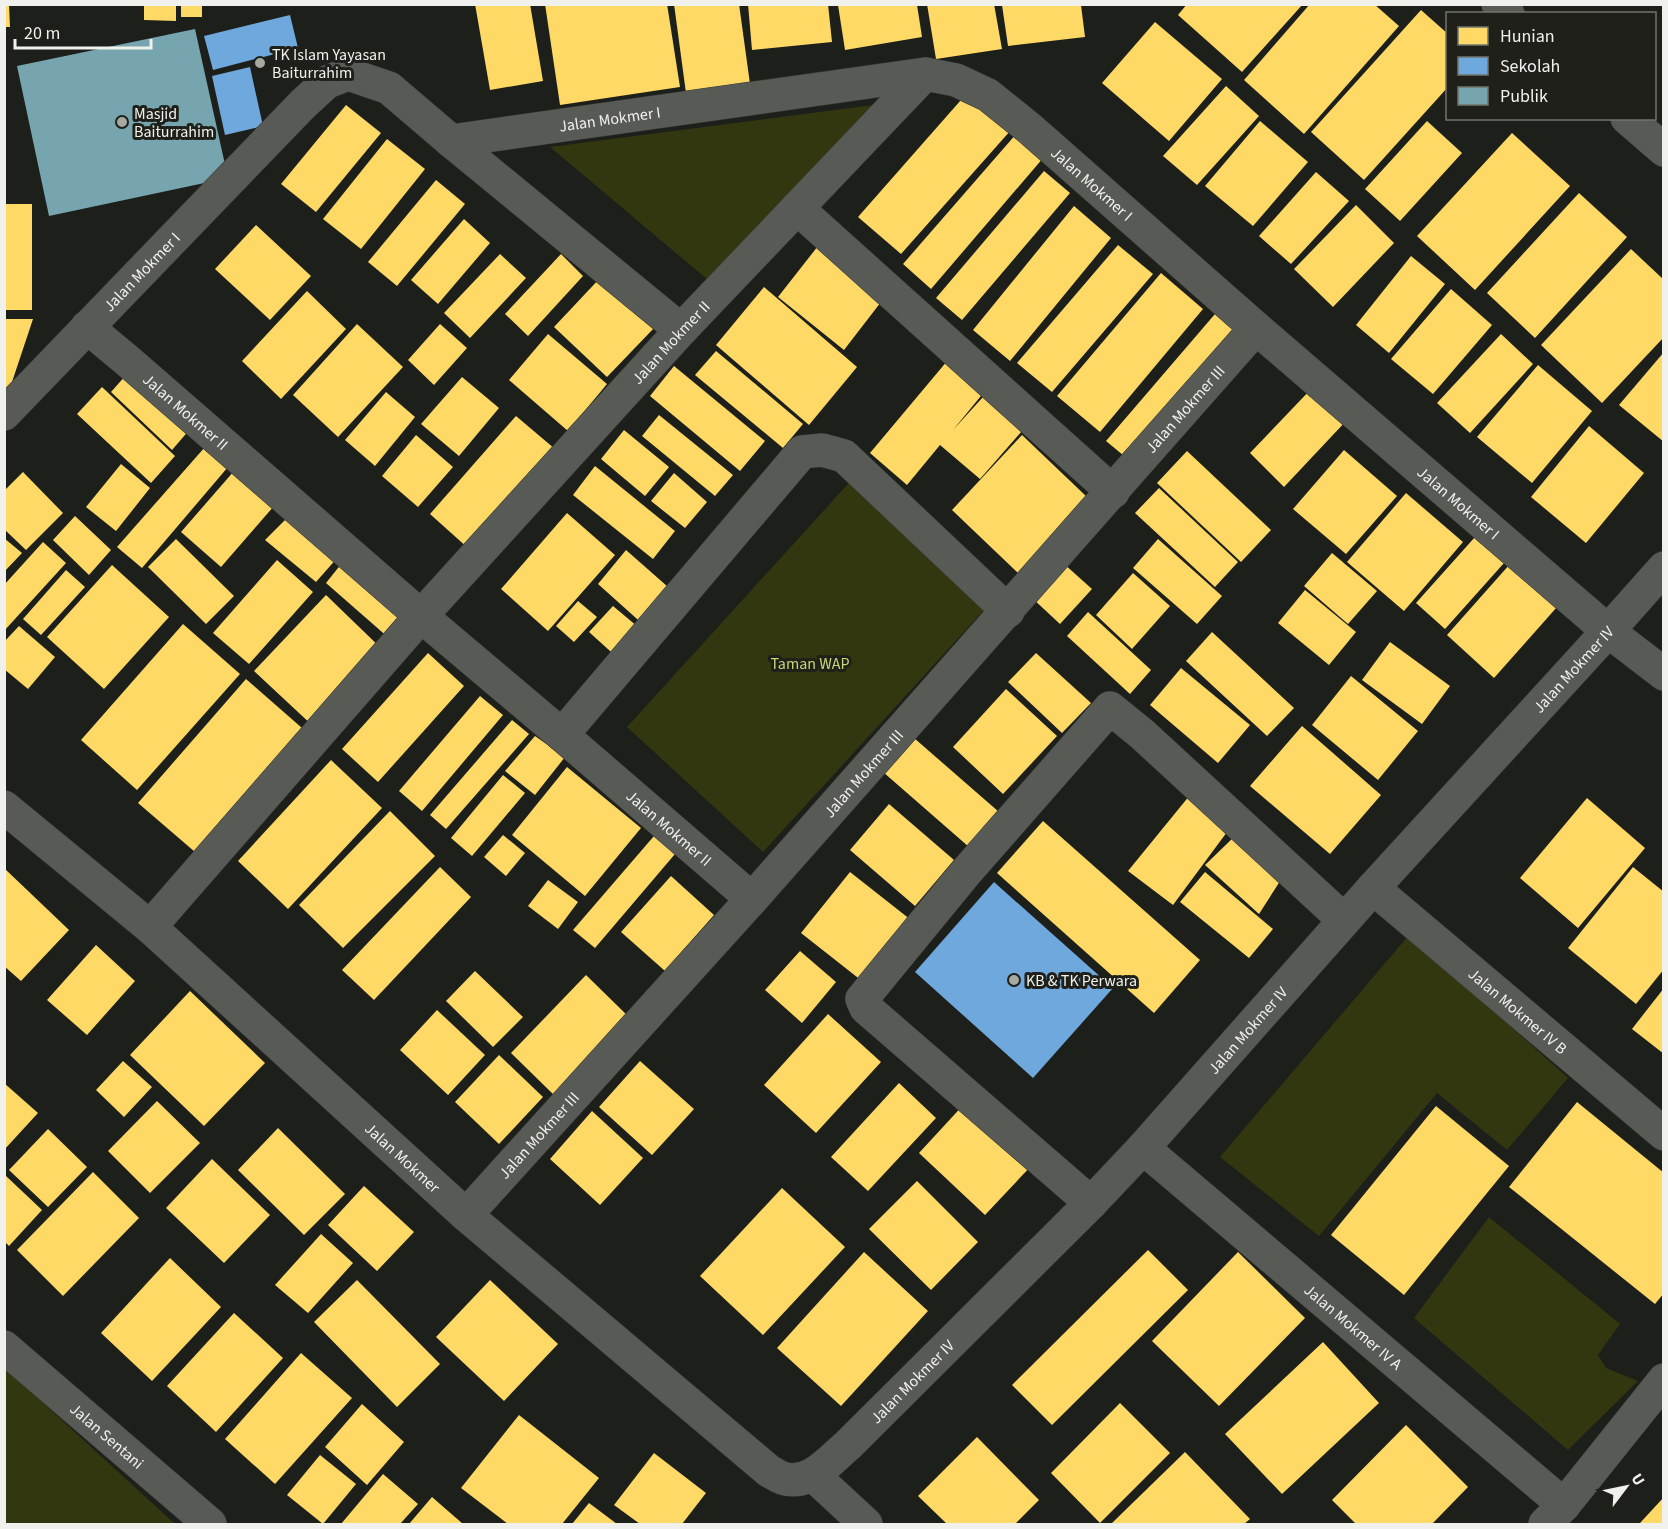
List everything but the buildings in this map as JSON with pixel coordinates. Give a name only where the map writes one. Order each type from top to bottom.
[{"type":"street","name":"Jalan Mokmer I","points":[[4,414],[303,104],[327,82],[348,74],[389,88],[681,330]]},
{"type":"street","name":"Jalan Mokmer I","points":[[451,141],[925,74],[956,80],[988,95],[1029,128],[1256,328],[1608,631],[1664,674]]},
{"type":"street","name":"Jalan Mokmer II","points":[[150,927],[421,616],[681,330],[925,74]]},
{"type":"street","points":[[1629,120],[1664,150]]},
{"type":"street","points":[[797,208],[1113,492]]},
{"type":"street","name":"Jalan Mokmer II","points":[[87,327],[752,899]]},
{"type":"street","name":"Jalan Mokmer III","points":[[466,1215],[752,899],[1256,328]]},
{"type":"street","points":[[562,735],[802,452],[822,450],[844,456],[1008,611]]},
{"type":"street","name":"Jalan Mokmer IV","points":[[813,1475],[848,1445],[1091,1203],[1143,1148],[1344,920],[1664,568]]},
{"type":"street","points":[[1091,1203],[866,1008],[862,999],[967,871],[1110,708],[1142,734],[1344,920]]},
{"type":"street","name":"Jalan Mokmer","points":[[4,807],[150,927],[466,1215],[769,1471],[782,1478],[799,1479],[813,1475]]},
{"type":"street","name":"Jalan Mokmer IV B","points":[[1373,888],[1664,1134]]},
{"type":"street","name":"Jalan Mokmer IV A","points":[[1143,1148],[1555,1515]]},
{"type":"street","name":"Jalan Sentani","points":[[4,1347],[210,1524]]},
{"type":"street","points":[[1555,1515],[1664,1380]]},
{"type":"street","points":[[813,1475],[866,1524]]},
{"type":"green space","points":[[881,104],[714,285],[550,147]]},
{"type":"green space","name":"Taman WAP","points":[[857,474],[994,599],[763,852],[627,727]]},
{"type":"green space","points":[[1409,935],[1568,1078],[1507,1150],[1437,1093],[1319,1236],[1220,1157]]},
{"type":"green space","points":[[1489,1217],[1620,1324],[1598,1355],[1606,1368],[1638,1381],[1568,1450],[1414,1318]]},
{"type":"green space","points":[[5,1368],[175,1524],[5,1524]]},
{"type":"place","name":"TK Islam Yayasan Baiturrahim","points":[[260,63]]},
{"type":"place","name":"Masjid Baiturrahim","points":[[122,122]]},
{"type":"place","name":"KB & TK Perwara","points":[[1014,980]]}]
